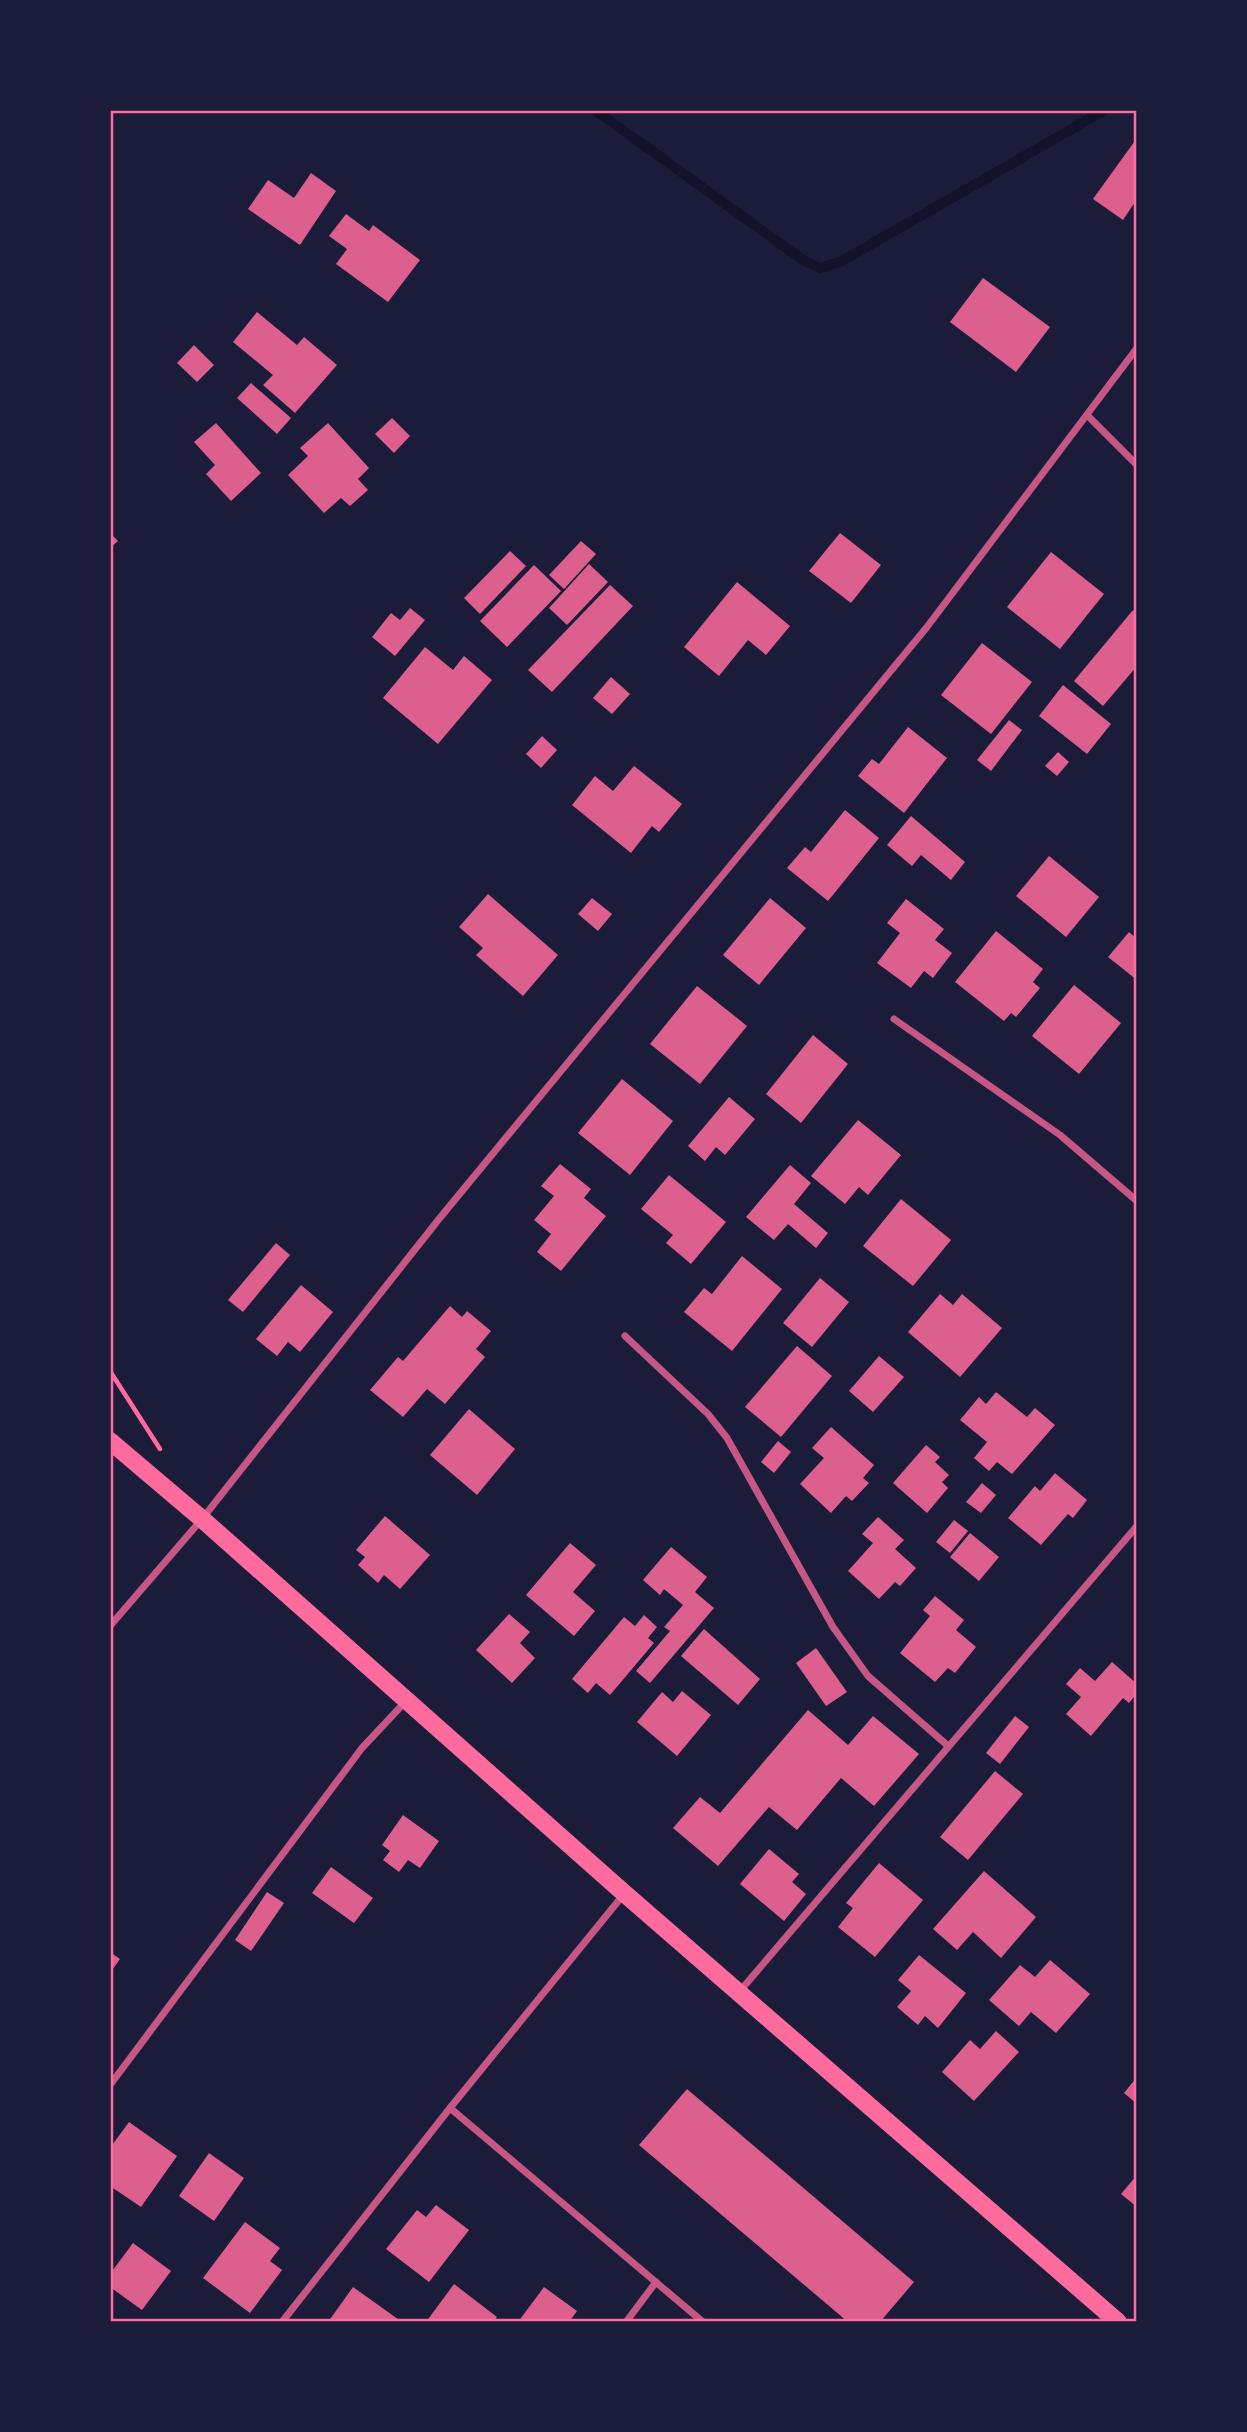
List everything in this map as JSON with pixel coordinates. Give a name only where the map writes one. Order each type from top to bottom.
[{"type":"main road","points":[[110,1441],[1118,2322]]},
{"type":"street","points":[[110,1626],[202,1519],[447,1210],[927,627],[1137,348]]},
{"type":"street","points":[[1088,416],[1137,466]]},
{"type":"street","points":[[894,1019],[1060,1135],[1137,1201]]},
{"type":"street","points":[[625,1336],[708,1414],[727,1438],[833,1626],[868,1676],[947,1745]]},
{"type":"street","points":[[739,1993],[947,1745],[1137,1526]]},
{"type":"street","points":[[110,2085],[362,1748],[407,1701]]},
{"type":"street","points":[[282,2322],[624,1893]]},
{"type":"street","points":[[450,2108],[703,2322]]},
{"type":"street","points":[[626,2322],[656,2283]]},
{"type":"path","points":[[110,1371],[160,1449]]},
{"type":"building","points":[[1137,138],[1137,199],[1123,220],[1093,199]]},
{"type":"building","points":[[311,173],[336,191],[300,245],[248,209],[268,180],[294,198]]},
{"type":"building","points":[[346,214],[369,231],[373,225],[420,260],[388,302],[336,264],[347,249],[329,236]]},
{"type":"building","points":[[983,278],[1050,327],[1016,372],[950,322]]},
{"type":"building","points":[[257,312],[297,345],[304,337],[337,365],[295,413],[263,385],[273,375],[233,342]]},
{"type":"building","points":[[194,345],[214,365],[197,382],[177,363]]},
{"type":"building","points":[[251,383],[291,418],[277,434],[237,398]]},
{"type":"building","points":[[392,418],[410,436],[394,453],[375,434]]},
{"type":"building","points":[[216,423],[261,473],[231,501],[206,474],[215,465],[194,442]]},
{"type":"building","points":[[328,423],[369,468],[358,479],[368,490],[350,506],[341,498],[324,513],[288,475],[308,456],[300,448]]},
{"type":"building","points":[[110,533],[118,541],[110,548]]},
{"type":"building","points":[[840,533],[881,565],[851,603],[809,571]]},
{"type":"building","points":[[581,541],[596,554],[564,589],[549,575]]},
{"type":"building","points":[[510,551],[526,566],[480,614],[464,598]]},
{"type":"building","points":[[1051,552],[1104,594],[1060,649],[1007,607]]},
{"type":"building","points":[[589,564],[608,582],[567,625],[549,608]]},
{"type":"building","points":[[534,565],[561,591],[507,647],[480,621]]},
{"type":"building","points":[[737,582],[790,626],[766,655],[748,640],[719,676],[684,647]]},
{"type":"building","points":[[610,585],[633,606],[552,692],[528,670]]},
{"type":"building","points":[[410,608],[425,620],[395,656],[372,637],[391,613],[400,620]]},
{"type":"building","points":[[1133,610],[1137,613],[1137,666],[1103,706],[1074,681]]},
{"type":"building","points":[[982,643],[1032,682],[991,734],[941,695]]},
{"type":"building","points":[[425,647],[453,670],[464,656],[492,680],[438,744],[383,698]]},
{"type":"building","points":[[611,677],[630,694],[612,714],[593,698]]},
{"type":"building","points":[[1063,685],[1111,724],[1087,754],[1039,716]]},
{"type":"building","points":[[1009,720],[1022,730],[991,771],[977,760]]},
{"type":"building","points":[[908,727],[947,758],[904,813],[858,776],[872,759],[879,764]]},
{"type":"building","points":[[542,736],[557,750],[541,768],[526,754]]},
{"type":"building","points":[[1058,752],[1069,762],[1057,776],[1045,766]]},
{"type":"building","points":[[634,766],[682,804],[659,832],[652,826],[631,853],[572,805],[595,776],[613,791]]},
{"type":"building","points":[[845,810],[879,838],[828,901],[787,868],[805,847],[811,852]]},
{"type":"building","points":[[911,816],[965,862],[951,880],[921,855],[912,866],[887,845]]},
{"type":"building","points":[[1049,856],[1099,897],[1066,937],[1016,896]]},
{"type":"building","points":[[488,894],[558,955],[523,996],[476,955],[483,948],[459,927]]},
{"type":"building","points":[[592,898],[612,914],[598,931],[578,914]]},
{"type":"building","points":[[770,898],[806,928],[759,985],[723,955]]},
{"type":"building","points":[[906,899],[944,929],[935,940],[952,953],[933,978],[924,971],[911,988],[877,963],[900,933],[887,923]]},
{"type":"building","points":[[996,931],[1043,969],[1033,982],[1040,988],[1016,1017],[1011,1013],[1004,1021],[955,982]]},
{"type":"building","points":[[1129,932],[1137,939],[1137,980],[1108,957]]},
{"type":"building","points":[[1074,985],[1121,1023],[1079,1074],[1032,1036]]},
{"type":"building","points":[[697,986],[747,1026],[700,1084],[650,1044]]},
{"type":"building","points":[[813,1035],[848,1064],[801,1123],[766,1094]]},
{"type":"building","points":[[622,1079],[673,1121],[630,1175],[578,1133]]},
{"type":"building","points":[[729,1097],[755,1119],[725,1155],[716,1147],[705,1161],[688,1146]]},
{"type":"building","points":[[858,1120],[901,1155],[868,1195],[859,1187],[845,1204],[811,1176]]},
{"type":"building","points":[[560,1164],[591,1189],[584,1198],[606,1216],[561,1271],[537,1252],[551,1234],[534,1220],[554,1196],[541,1186]]},
{"type":"building","points":[[790,1165],[811,1183],[794,1204],[828,1233],[816,1248],[788,1224],[774,1240],[746,1217]]},
{"type":"building","points":[[669,1175],[726,1222],[691,1264],[666,1243],[673,1235],[641,1209]]},
{"type":"building","points":[[901,1199],[951,1240],[913,1286],[863,1246]]},
{"type":"building","points":[[276,1243],[290,1255],[243,1312],[228,1300]]},
{"type":"building","points":[[742,1256],[782,1289],[732,1351],[684,1312],[704,1288],[712,1294]]},
{"type":"building","points":[[820,1278],[849,1302],[812,1347],[783,1323]]},
{"type":"building","points":[[301,1285],[333,1312],[300,1352],[288,1342],[277,1356],[256,1339]]},
{"type":"building","points":[[940,1294],[953,1305],[962,1294],[1002,1328],[960,1377],[908,1332]]},
{"type":"building","points":[[450,1306],[462,1317],[467,1311],[491,1331],[476,1349],[485,1357],[445,1404],[427,1389],[403,1417],[370,1390],[398,1357],[403,1361]]},
{"type":"building","points":[[797,1346],[832,1376],[781,1437],[745,1407]]},
{"type":"building","points":[[879,1356],[904,1377],[873,1412],[849,1391]]},
{"type":"building","points":[[996,1392],[1027,1417],[1035,1408],[1055,1425],[1012,1474],[997,1462],[989,1471],[974,1458],[987,1442],[960,1420],[979,1397],[986,1404]]},
{"type":"building","points":[[469,1409],[515,1449],[477,1495],[430,1455]]},
{"type":"building","points":[[831,1427],[874,1465],[863,1478],[869,1483],[852,1501],[846,1496],[831,1513],[800,1484],[824,1458],[812,1448]]},
{"type":"building","points":[[778,1441],[791,1452],[774,1473],[761,1462]]},
{"type":"building","points":[[926,1445],[940,1457],[935,1462],[949,1475],[942,1482],[948,1488],[927,1513],[893,1483]]},
{"type":"building","points":[[1055,1473],[1087,1500],[1073,1518],[1068,1514],[1041,1545],[1008,1518],[1035,1486],[1040,1491]]},
{"type":"building","points":[[982,1483],[996,1495],[981,1513],[966,1502]]},
{"type":"building","points":[[385,1516],[430,1555],[400,1589],[384,1575],[378,1583],[358,1565],[365,1557],[356,1550]]},
{"type":"building","points":[[878,1517],[904,1540],[895,1549],[916,1568],[900,1586],[895,1582],[879,1599],[848,1571],[873,1543],[862,1534]]},
{"type":"building","points":[[954,1520],[968,1531],[950,1553],[936,1542]]},
{"type":"building","points":[[970,1533],[999,1557],[979,1581],[950,1557]]},
{"type":"building","points":[[570,1543],[596,1565],[573,1592],[595,1611],[574,1636],[526,1595]]},
{"type":"building","points":[[671,1547],[707,1577],[695,1592],[714,1608],[650,1683],[636,1671],[670,1631],[664,1627],[683,1605],[664,1589],[660,1595],[643,1580]]},
{"type":"building","points":[[935,1596],[964,1620],[956,1630],[976,1647],[955,1673],[948,1668],[935,1682],[900,1653],[930,1616],[923,1610]]},
{"type":"building","points":[[509,1614],[530,1632],[520,1643],[535,1658],[512,1683],[476,1650]]},
{"type":"building","points":[[644,1615],[657,1627],[648,1638],[654,1643],[610,1695],[596,1683],[588,1693],[572,1679],[624,1617],[635,1626]]},
{"type":"building","points":[[704,1629],[760,1679],[738,1705],[681,1656]]},
{"type":"building","points":[[816,1648],[847,1692],[826,1706],[796,1663]]},
{"type":"building","points":[[1112,1662],[1137,1684],[1137,1693],[1129,1703],[1123,1698],[1091,1736],[1066,1714],[1081,1697],[1066,1684],[1080,1668],[1095,1681]]},
{"type":"building","points":[[682,1691],[711,1715],[677,1756],[637,1722],[662,1692],[673,1702]]},
{"type":"building","points":[[808,1710],[848,1745],[873,1716],[919,1754],[874,1806],[841,1778],[797,1830],[769,1807],[718,1866],[673,1828],[700,1797],[720,1813]]},
{"type":"building","points":[[1015,1716],[1029,1727],[1000,1764],[986,1753]]},
{"type":"building","points":[[995,1771],[1023,1794],[968,1860],[940,1837]]},
{"type":"building","points":[[403,1815],[439,1841],[420,1868],[408,1860],[399,1872],[383,1860],[390,1851],[382,1845]]},
{"type":"building","points":[[769,1849],[799,1874],[792,1882],[806,1894],[784,1921],[740,1884]]},
{"type":"building","points":[[879,1863],[923,1900],[875,1957],[838,1927],[853,1908],[846,1903]]},
{"type":"building","points":[[331,1867],[373,1898],[354,1923],[312,1893]]},
{"type":"building","points":[[984,1871],[1036,1917],[1001,1958],[973,1932],[957,1950],[933,1929]]},
{"type":"building","points":[[267,1892],[284,1903],[251,1951],[235,1940]]},
{"type":"building","points":[[110,1952],[120,1959],[110,1973]]},
{"type":"building","points":[[919,1955],[966,1993],[938,2028],[925,2016],[918,2025],[897,2007],[911,1991],[898,1980]]},
{"type":"building","points":[[1050,1960],[1090,1994],[1056,2033],[1031,2012],[1019,2026],[989,2000],[1020,1965],[1035,1977]]},
{"type":"building","points":[[996,2031],[1019,2052],[974,2101],[942,2072],[970,2040],[980,2049]]},
{"type":"building","points":[[1137,2077],[1137,2104],[1124,2093]]},
{"type":"building","points":[[687,2089],[914,2282],[880,2322],[848,2322],[639,2145]]},
{"type":"building","points":[[129,2122],[177,2156],[141,2207],[110,2186],[110,2148]]},
{"type":"building","points":[[209,2153],[244,2178],[214,2221],[179,2196]]},
{"type":"building","points":[[1137,2175],[1137,2207],[1121,2194]]},
{"type":"building","points":[[436,2205],[469,2230],[429,2282],[386,2249],[417,2210],[426,2217]]},
{"type":"building","points":[[245,2222],[280,2248],[270,2261],[282,2270],[250,2313],[203,2278]]},
{"type":"building","points":[[133,2243],[171,2271],[142,2310],[110,2287],[110,2274]]},
{"type":"building","points":[[454,2284],[497,2317],[493,2322],[426,2322]]},
{"type":"building","points":[[353,2287],[402,2322],[328,2322]]},
{"type":"building","points":[[544,2287],[577,2311],[569,2322],[518,2322]]},
{"type":"waterway","points":[[595,110],[803,260],[820,268],[840,262],[1105,110]]}]
